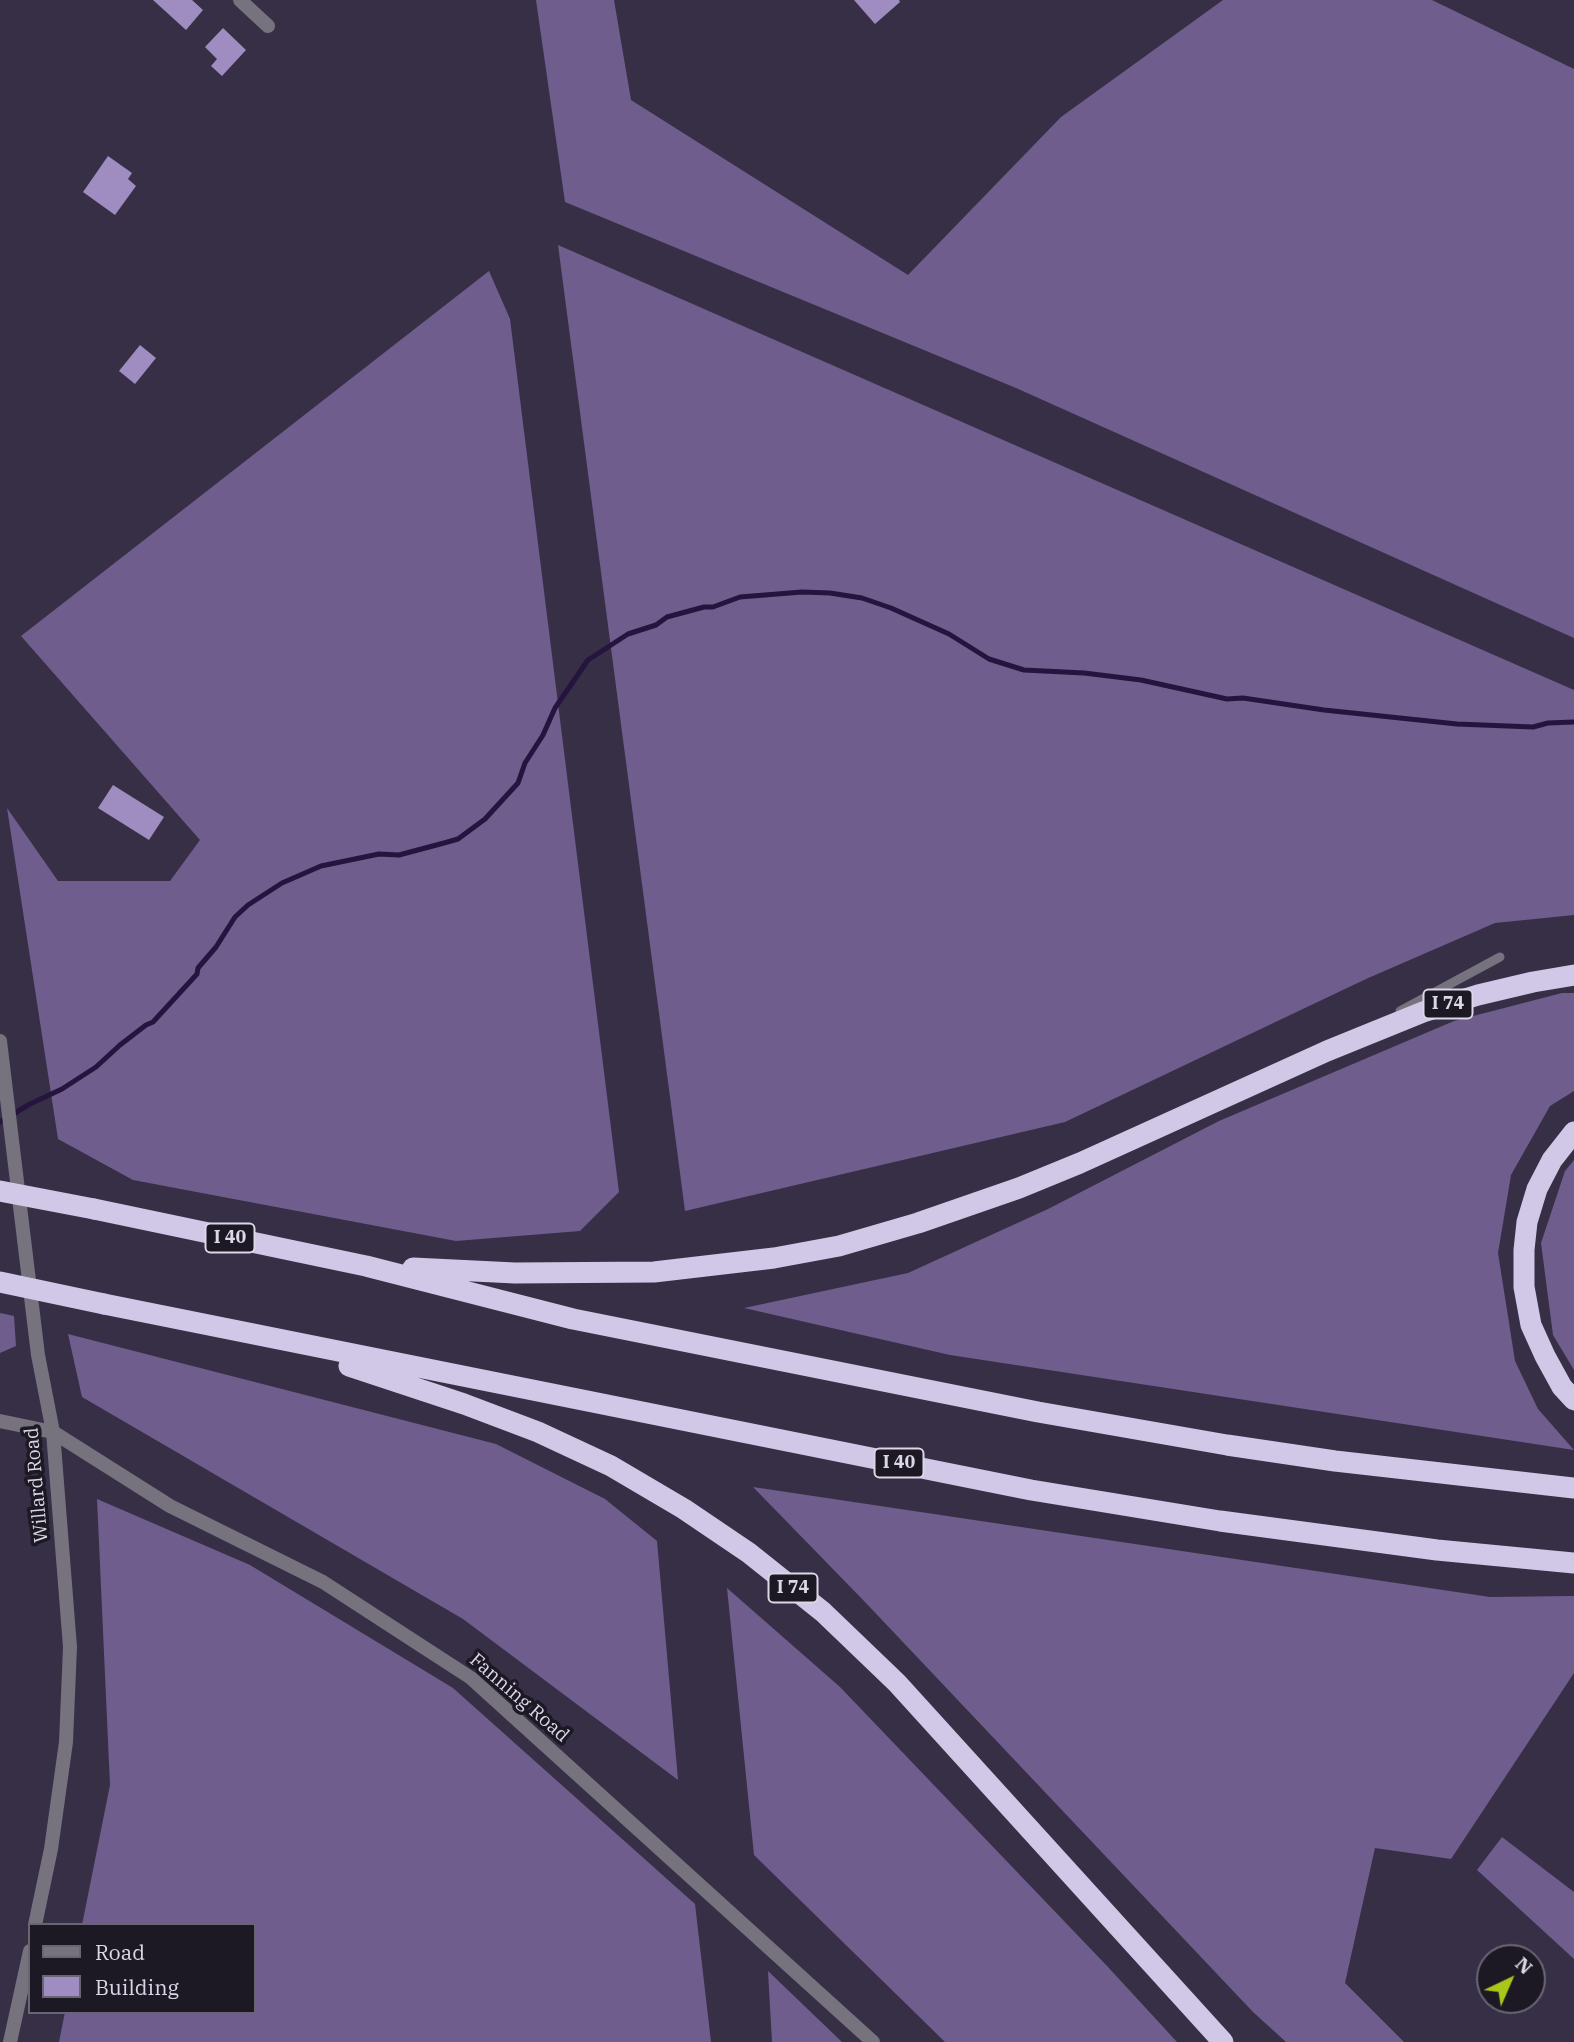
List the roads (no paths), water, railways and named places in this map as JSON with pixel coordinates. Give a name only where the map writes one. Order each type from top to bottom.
[{"type":"highway","name":"I 74","points":[[366,1266],[515,1273],[654,1272],[741,1262],[839,1245],[918,1223],[1019,1188],[1327,1051],[1423,1012],[1467,998],[1574,975]]},
{"type":"highway","points":[[1574,1132],[1552,1160],[1537,1189],[1527,1222],[1524,1287],[1531,1325],[1562,1387],[1574,1400]]},
{"type":"highway","name":"I 40","points":[[0,1191],[366,1266],[573,1319],[1065,1417],[1335,1461],[1574,1488]]},
{"type":"highway","name":"I 40","points":[[0,1282],[1031,1490],[1220,1521],[1437,1550],[1574,1563]]},
{"type":"highway","name":"I 74","points":[[229,1330],[385,1377],[538,1432],[611,1466],[684,1508],[749,1553],[823,1612],[897,1683],[1223,2042]]},
{"type":"street","points":[[240,0],[268,26]]},
{"type":"street","name":"Willard Road","points":[[0,1041],[38,1355],[53,1432],[62,1561],[68,1601],[69,1696],[66,1742],[55,1822],[35,1923]]},
{"type":"street","points":[[0,1421],[53,1432]]},
{"type":"street","name":"Fanning Road","points":[[53,1432],[170,1506],[323,1582],[471,1678],[873,2042]]},
{"type":"street","points":[[10,2042],[28,1960]]},
{"type":"lane","points":[[1327,1051],[1500,957]]},
{"type":"waterway","points":[[0,1122],[62,1089],[96,1067],[120,1045],[153,1022],[197,974],[198,968],[216,947],[235,917],[248,905],[282,883],[321,866],[379,854],[399,855],[458,839],[485,819],[518,783],[525,763],[543,735],[555,708],[588,660],[628,634],[656,625],[667,617],[713,607],[740,597],[802,592],[862,598],[949,634],[989,659],[1024,670],[1084,673],[1141,680],[1227,699],[1243,698],[1324,710],[1457,724],[1533,727],[1548,723],[1574,722]]}]
